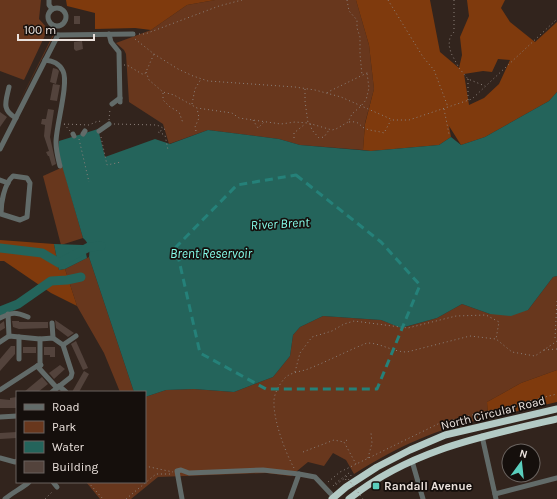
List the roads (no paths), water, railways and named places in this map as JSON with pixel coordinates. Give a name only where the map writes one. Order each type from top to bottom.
[{"type":"highway","name":"North Circular Road","points":[[331,496],[377,467],[410,450],[445,435],[557,409]]},
{"type":"highway","name":"North Circular Road","points":[[349,499],[381,477],[412,461],[454,444],[557,419]]},
{"type":"street","points":[[49,0],[48,5],[52,9]]},
{"type":"street","points":[[58,8],[61,9],[66,16],[63,24],[57,27],[50,24],[48,13],[52,9],[58,8]]},
{"type":"street","points":[[0,149],[58,35],[57,27]]},
{"type":"street","points":[[109,34],[111,42],[119,52],[120,100],[112,104]]},
{"type":"street","points":[[58,35],[133,35]]},
{"type":"street","points":[[45,60],[58,64],[64,72],[64,88],[56,141],[56,153],[60,166]]},
{"type":"street","points":[[9,87],[5,107],[6,111],[16,118]]},
{"type":"street","points":[[99,131],[109,124]]},
{"type":"street","points":[[14,176],[27,178],[30,183],[27,217],[20,220],[1,214],[1,206],[8,183],[14,176]]},
{"type":"street","points":[[0,180],[8,183]]},
{"type":"street","points":[[0,318],[12,312],[28,318]]},
{"type":"street","points":[[8,314],[9,336]]},
{"type":"street","points":[[52,323],[53,338]]},
{"type":"street","points":[[0,342],[9,336],[40,339],[53,338],[63,345],[72,373],[71,377],[56,389],[39,366],[40,339]]},
{"type":"street","points":[[63,345],[76,336]]},
{"type":"street","points":[[19,337],[19,359]]},
{"type":"street","points":[[1,388],[39,366]]},
{"type":"street","points":[[0,417],[16,416]]},
{"type":"street","points":[[482,436],[496,497],[557,478]]},
{"type":"street","points":[[0,458],[16,462]]},
{"type":"street","points":[[412,461],[423,499]]},
{"type":"street","points":[[182,499],[177,473],[177,471],[181,470],[189,473],[263,470],[299,474],[316,477],[331,496]]},
{"type":"street","points":[[290,499],[299,474]]},
{"type":"street","points":[[5,499],[28,483]]},
{"type":"street","points":[[54,483],[57,487]]},
{"type":"water","name":"Brent Reservoir","points":[[557,92],[557,276],[553,277],[528,310],[511,316],[490,314],[462,304],[437,318],[401,328],[381,320],[323,316],[300,327],[293,335],[290,356],[273,377],[234,392],[194,389],[166,390],[146,397],[146,391],[134,391],[89,257],[89,246],[83,238],[58,152],[59,141],[98,129],[105,157],[155,139],[170,144],[208,130],[279,139],[300,145],[371,151],[439,145],[451,137],[461,145],[485,137],[549,101]]},
{"type":"water","points":[[54,244],[83,245],[87,258],[65,269],[59,270]]},
{"type":"waterway","name":"River Brent","points":[[0,248],[42,253],[59,263],[89,247],[101,246]]},
{"type":"waterway","points":[[0,311],[18,304],[51,281],[81,277]]},
{"type":"place","name":"Randall Avenue","points":[[376,486]]}]
